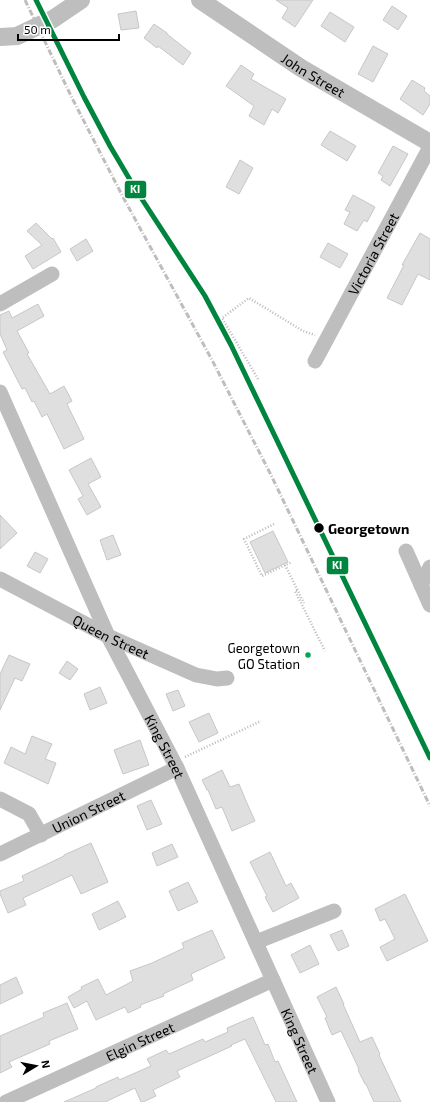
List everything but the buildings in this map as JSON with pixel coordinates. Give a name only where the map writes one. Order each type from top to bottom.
[{"type":"street","points":[[0,37],[16,36],[53,19],[81,0]]},
{"type":"street","name":"John Street","points":[[200,0],[301,68],[430,143]]},
{"type":"street","name":"Victoria Street","points":[[315,361],[430,147]]},
{"type":"street","points":[[0,304],[52,274]]},
{"type":"street","name":"King Street","points":[[0,392],[108,636],[177,768],[328,1102]]},
{"type":"street","points":[[406,551],[430,605]]},
{"type":"street","points":[[421,585],[430,567]]},
{"type":"street","name":"Queen Street","points":[[0,579],[108,636],[196,675],[217,680],[227,678]]},
{"type":"street","name":"Union Street","points":[[0,854],[177,768]]},
{"type":"street","points":[[0,799],[29,814],[41,834]]},
{"type":"street","points":[[256,942],[334,910]]},
{"type":"street","name":"Elgin Street","points":[[6,1102],[272,980]]},
{"type":"path","points":[[258,379],[222,318],[249,298],[303,331],[327,340]]},
{"type":"path","points":[[274,524],[244,539],[262,576],[292,562]]},
{"type":"path","points":[[285,565],[304,603]]},
{"type":"path","points":[[297,590],[295,591],[325,651]]},
{"type":"path","points":[[177,768],[184,757],[261,721]]},
{"type":"railway","points":[[25,0],[72,98],[123,197],[212,360],[271,475],[430,806]]},
{"type":"transit line","name":"KI","points":[[36,0],[110,146],[136,190],[205,296],[231,345],[430,758]]},
{"type":"place","name":"Georgetown","points":[[319,528]]},
{"type":"place","name":"Georgetown GO Station","points":[[308,655]]}]
